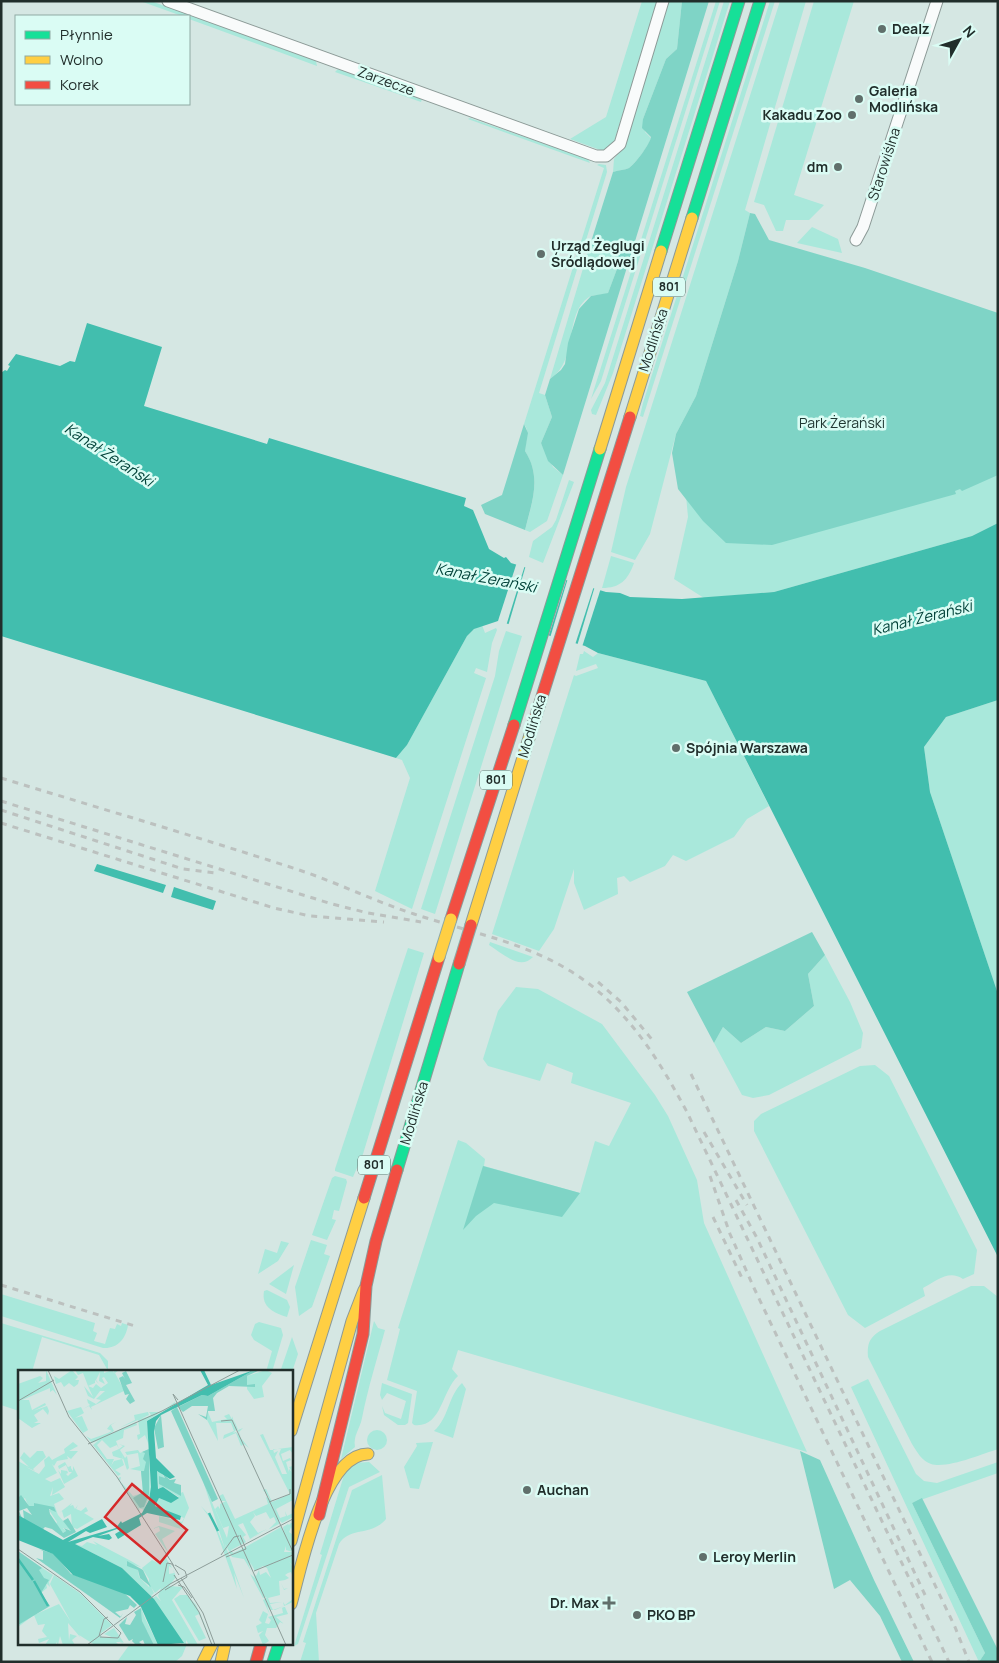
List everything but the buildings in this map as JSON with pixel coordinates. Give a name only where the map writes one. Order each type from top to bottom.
[{"type":"main road","name":"Modlińska","points":[[292,1428],[451,919],[487,812],[538,641],[739,1]]},
{"type":"main road","name":"Modlińska","points":[[292,1537],[352,1321],[366,1286],[390,1195],[459,964],[579,574],[760,1]]},
{"type":"main road","points":[[292,1601],[319,1515],[363,1334],[366,1286]]},
{"type":"main road","points":[[319,1515],[339,1470],[354,1457],[368,1454]]},
{"type":"main road","points":[[203,1662],[211,1646]]},
{"type":"main road","points":[[221,1662],[225,1646]]},
{"type":"main road","points":[[256,1662],[260,1646]]},
{"type":"main road","points":[[273,1662],[278,1646]]},
{"type":"street","name":"Zarzecze","points":[[168,1],[596,156],[606,156],[620,144],[663,1]]},
{"type":"street","name":"Starowiślna","points":[[856,240],[866,218],[937,1]]},
{"type":"green space","points":[[140,1],[151,1],[190,15],[179,15]]},
{"type":"green space","points":[[642,1],[657,1],[614,142],[603,151],[570,139],[606,117]]},
{"type":"green space","points":[[667,1],[682,1],[677,49],[666,59],[643,119],[645,132],[651,138],[632,166],[613,172],[614,159],[624,146]]},
{"type":"green space","points":[[682,1],[709,1],[563,475],[548,461],[541,443],[552,417],[545,395],[550,379],[565,364],[568,343],[579,309],[591,296],[608,293],[617,269],[615,254],[590,245],[613,172],[632,166],[650,140],[651,137],[642,128],[643,119],[666,59],[677,49]]},
{"type":"green space","points":[[716,1],[720,1],[601,381],[591,399]]},
{"type":"green space","points":[[724,1],[730,1],[613,373],[596,415],[592,414],[591,410],[605,383]]},
{"type":"green space","points":[[770,1],[775,1],[643,417],[640,416],[643,403]]},
{"type":"green space","points":[[780,1],[806,1],[745,210],[750,213],[738,261],[696,396],[676,434],[650,534],[635,560],[611,552],[626,487]]},
{"type":"green space","points":[[814,1],[854,1],[794,195],[824,205],[809,220],[786,220],[783,231],[776,231],[764,205],[754,202]]},
{"type":"green space","points":[[190,15],[316,61],[317,66],[190,19]]},
{"type":"green space","points":[[338,69],[422,99],[421,102],[335,72]]},
{"type":"green space","points":[[470,118],[588,159],[590,163],[468,119]]},
{"type":"green space","points":[[597,165],[606,165],[607,172],[539,393],[545,395],[552,417],[541,443],[553,467],[563,475],[547,521],[530,532],[525,530],[533,500],[534,480],[530,461],[525,451],[527,431],[524,424],[604,168]]},
{"type":"green space","name":"Park Żerański","points":[[750,213],[755,214],[769,240],[865,268],[998,313],[998,475],[962,491],[960,489],[955,491],[956,494],[772,545],[726,543],[703,521],[678,489],[672,453],[676,434],[696,396],[738,261]]},
{"type":"green space","points":[[812,227],[838,239],[842,253],[797,243]]},
{"type":"green space","points":[[590,245],[615,254],[617,269],[608,293],[589,297],[581,305],[576,314],[565,361],[559,371],[550,379]]},
{"type":"green space","name":"Park Żerański","points":[[998,321],[998,523],[972,536],[774,592],[704,598],[674,579],[688,517],[682,453]]},
{"type":"green space","points":[[524,424],[528,433],[525,451],[533,470],[534,480],[533,500],[525,530],[485,514],[481,505],[502,495]]},
{"type":"green space","points":[[569,480],[574,482],[543,563],[529,557],[533,541],[552,527]]},
{"type":"green space","points":[[611,556],[634,563],[629,574],[622,582],[608,588],[602,588]]},
{"type":"green space","points":[[482,625],[485,633],[496,628],[497,630],[492,643],[487,672],[476,668],[474,673],[486,678],[412,909],[375,891],[410,778],[402,760],[396,758],[407,745],[467,636],[474,629]]},
{"type":"green space","points":[[506,631],[522,636],[435,914],[421,909],[495,676],[499,651]]},
{"type":"green space","name":"Spójnia Warszawa","points":[[584,651],[593,657],[598,653],[706,681],[769,806],[747,819],[734,837],[686,861],[673,855],[665,866],[630,882],[624,876],[617,878],[618,894],[584,910],[574,883],[574,869],[554,929],[539,951],[492,934],[574,675],[576,676],[598,668],[596,664],[576,671],[580,654],[583,654]]},
{"type":"green space","points":[[998,700],[998,994],[930,792],[924,747],[946,717]]},
{"type":"green space","points":[[812,932],[825,955],[808,974],[814,1006],[785,1031],[766,1027],[741,1043],[723,1027],[714,1043],[687,992]]},
{"type":"green space","points":[[490,942],[533,957],[528,961],[522,962],[511,959],[489,945]]},
{"type":"green space","points":[[408,948],[424,953],[363,1154],[353,1177],[335,1171],[335,1169]]},
{"type":"green space","points":[[825,955],[850,1002],[863,1033],[861,1048],[769,1095],[753,1098],[742,1095],[714,1043],[723,1027],[741,1043],[766,1027],[785,1031],[814,1006],[808,974]]},
{"type":"green space","points":[[516,987],[538,989],[602,1024],[655,1095],[668,1116],[697,1180],[704,1223],[807,1452],[458,1350],[452,1369],[458,1376],[452,1383],[436,1415],[430,1421],[423,1424],[414,1425],[412,1423],[417,1391],[387,1380],[400,1329],[398,1328],[458,1140],[466,1143],[485,1159],[484,1166],[580,1193],[595,1141],[609,1146],[631,1103],[571,1083],[573,1073],[547,1063],[540,1081],[488,1066],[483,1059],[498,1011]]},
{"type":"green space","points":[[875,1065],[889,1076],[977,1250],[974,1274],[963,1279],[953,1275],[938,1279],[923,1288],[925,1296],[865,1328],[848,1315],[754,1131],[754,1121],[761,1114],[860,1066]]},
{"type":"green space","points":[[483,1166],[580,1193],[562,1217],[494,1203],[476,1216],[463,1230]]},
{"type":"green space","points":[[335,1176],[346,1179],[347,1182],[339,1211],[334,1210],[332,1219],[336,1220],[327,1240],[312,1235],[332,1178]]},
{"type":"green space","points":[[311,1240],[327,1245],[324,1254],[330,1256],[312,1307],[299,1316],[295,1287]]},
{"type":"green space","points":[[281,1241],[289,1243],[278,1261],[258,1274],[265,1249],[277,1253]]},
{"type":"green space","points":[[294,1265],[286,1294],[269,1284]]},
{"type":"green space","points":[[971,1286],[984,1286],[998,1297],[998,1449],[955,1463],[931,1464],[922,1458],[912,1444],[868,1357],[868,1345],[873,1336],[880,1331]]},
{"type":"green space","points":[[267,1290],[287,1300],[290,1307],[287,1317],[273,1311],[264,1301],[264,1291]]},
{"type":"green space","points":[[1,1294],[95,1323],[93,1331],[97,1333],[94,1341],[105,1344],[110,1328],[115,1329],[117,1324],[121,1326],[122,1323],[128,1325],[127,1330],[123,1339],[117,1345],[103,1348],[1,1316]]},
{"type":"green space","points":[[374,1321],[378,1328],[385,1330],[356,1435],[355,1447],[341,1459]]},
{"type":"green space","points":[[259,1322],[281,1328],[283,1335],[273,1370],[267,1370],[272,1351],[254,1340],[251,1335],[255,1324]]},
{"type":"green space","points":[[1,1323],[100,1353],[108,1361],[107,1370],[99,1355],[42,1337],[33,1370],[18,1370],[18,1411],[1,1405]]},
{"type":"green space","points":[[292,1337],[298,1354],[292,1372],[292,1370],[281,1370]]},
{"type":"green space","points":[[868,1379],[916,1474],[924,1481],[937,1483],[998,1462],[998,1473],[912,1503],[985,1653],[979,1662],[851,1387]]},
{"type":"green space","points":[[382,1383],[412,1394],[408,1423],[405,1425],[398,1425],[384,1415],[382,1406],[385,1413],[401,1419],[406,1401],[387,1393],[382,1400],[380,1395]]},
{"type":"green space","points":[[462,1383],[466,1389],[453,1438],[434,1431],[443,1420],[457,1388]]},
{"type":"green space","points":[[377,1430],[384,1433],[387,1440],[384,1447],[377,1450],[370,1447],[367,1440],[370,1433]]},
{"type":"green space","points":[[433,1442],[419,1489],[410,1488],[404,1467],[417,1446],[416,1443]]},
{"type":"green space","points":[[800,1451],[820,1460],[874,1580],[914,1662],[902,1662],[880,1616],[850,1580],[834,1589]]},
{"type":"green space","points":[[369,1462],[380,1472],[349,1487],[298,1644],[294,1646],[344,1475],[354,1463]]},
{"type":"green space","points":[[382,1475],[386,1519],[374,1528],[349,1535],[339,1544],[316,1613],[319,1662],[300,1662],[306,1643],[303,1642],[352,1490]]},
{"type":"green space","points":[[922,1498],[998,1650],[998,1662],[979,1662],[985,1653],[912,1503]]},
{"type":"green space","points":[[129,1646],[186,1646],[182,1656],[175,1662],[117,1662]]},
{"type":"water","name":"Kanał Żerański","points":[[87,323],[162,347],[144,406],[267,444],[269,438],[466,498],[464,506],[473,510],[489,549],[504,558],[506,557],[511,563],[606,592],[620,593],[630,597],[682,599],[774,592],[972,536],[998,523],[998,700],[946,717],[924,747],[930,792],[998,994],[998,1257],[706,681],[598,653],[585,646],[498,621],[474,629],[467,636],[407,745],[396,758],[1,636],[1,373],[5,370],[7,371],[10,366],[8,365],[16,354],[60,366],[70,361],[75,362]]},
{"type":"water","points":[[97,864],[166,885],[163,893],[94,871]]},
{"type":"water","points":[[174,887],[216,901],[213,910],[171,897]]},
{"type":"pier","points":[[517,562],[525,565],[506,626],[497,624]]},
{"type":"pier","points":[[526,565],[567,578],[548,638],[508,626]]},
{"type":"pier","points":[[568,578],[594,586],[575,645],[550,638]]},
{"type":"pier","points":[[595,586],[601,588],[582,647],[577,646]]},
{"type":"railway","points":[[1,778],[296,869],[399,909],[492,937],[549,959],[587,982],[605,997],[622,1014],[651,1051],[687,1112],[949,1662]]},
{"type":"railway","points":[[1,801],[332,904],[368,913],[421,922]]},
{"type":"railway","points":[[1,810],[183,869],[216,873]]},
{"type":"railway","points":[[1,823],[274,908],[310,916],[384,922]]},
{"type":"railway","points":[[598,982],[621,1002],[654,1042]]},
{"type":"railway","points":[[691,1074],[955,1627],[969,1662]]},
{"type":"railway","points":[[704,1132],[747,1205]]},
{"type":"railway","points":[[710,1176],[730,1234],[754,1288],[932,1662]]},
{"type":"railway","points":[[736,1200],[757,1238],[926,1597]]},
{"type":"railway","points":[[713,1217],[742,1278]]},
{"type":"railway","points":[[1,1285],[135,1326]]},
{"type":"traffic: fast","points":[[661,251],[739,1]]},
{"type":"traffic: fast","points":[[692,218],[760,1]]},
{"type":"traffic: fast","points":[[514,725],[600,449]]},
{"type":"traffic: fast","points":[[397,1170],[459,964]]},
{"type":"traffic: fast","points":[[273,1662],[278,1646]]},
{"type":"traffic: slow","points":[[630,417],[692,218]]},
{"type":"traffic: slow","points":[[600,449],[661,251]]},
{"type":"traffic: slow","points":[[471,925],[534,722]]},
{"type":"traffic: slow","points":[[439,957],[451,919]]},
{"type":"traffic: slow","points":[[292,1428],[364,1198]]},
{"type":"traffic: slow","points":[[292,1537],[352,1321],[364,1290]]},
{"type":"traffic: slow","points":[[292,1600],[308,1541],[326,1492],[338,1473],[352,1459],[368,1454]]},
{"type":"traffic: slow","points":[[203,1662],[211,1646]]},
{"type":"traffic: slow","points":[[221,1662],[225,1646]]},
{"type":"traffic: jam","points":[[534,722],[630,417]]},
{"type":"traffic: jam","points":[[451,919],[514,725]]},
{"type":"traffic: jam","points":[[459,964],[471,925]]},
{"type":"traffic: jam","points":[[364,1198],[439,957]]},
{"type":"traffic: jam","points":[[319,1515],[363,1334],[366,1286],[376,1241],[397,1170]]},
{"type":"traffic: jam","points":[[256,1662],[260,1646]]},
{"type":"place","name":"Dealz","points":[[882,29]]},
{"type":"place","name":"Galeria Modlińska","points":[[859,99]]},
{"type":"place","name":"Kakadu Zoo","points":[[852,115]]},
{"type":"place","name":"dm","points":[[838,167]]},
{"type":"place","name":"Urząd Żeglugi Śródlądowej","points":[[541,254]]},
{"type":"place","name":"Spójnia Warszawa","points":[[676,748]]},
{"type":"place","name":"Auchan","points":[[527,1490]]},
{"type":"place","name":"Leroy Merlin","points":[[703,1557]]},
{"type":"place","name":"Dr. Max","points":[[609,1603]]},
{"type":"place","name":"PKO BP","points":[[637,1615]]}]
